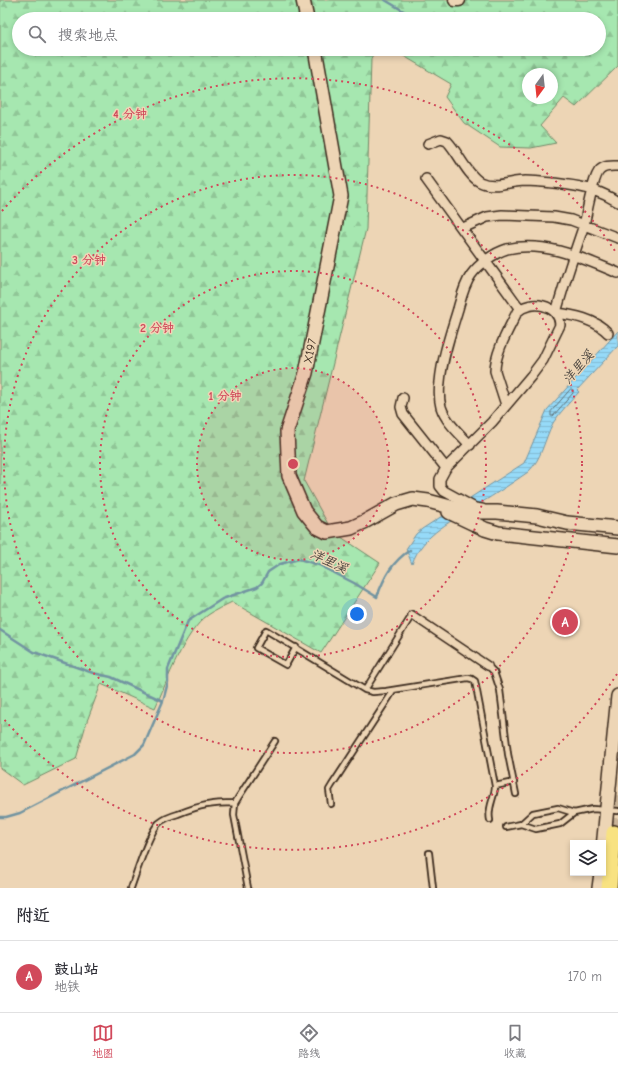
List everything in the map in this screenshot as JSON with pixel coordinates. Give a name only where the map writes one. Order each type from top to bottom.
[{"type":"main road","points":[[303,0],[306,12]]},
{"type":"main road","name":"X197","points":[[316,56],[341,196],[306,373],[288,431],[289,476],[301,506],[307,515],[317,527],[327,532],[351,528],[402,502],[413,499],[428,501],[444,508],[468,512]]},
{"type":"main road","points":[[468,512],[497,512],[538,516],[568,523],[618,528]]},
{"type":"main road","points":[[468,512],[491,532],[618,546]]},
{"type":"main road","points":[[605,840],[612,811],[618,696]]},
{"type":"main road","points":[[609,888],[614,832]]},
{"type":"main road","points":[[599,888],[601,876]]},
{"type":"street","points":[[428,144],[441,140],[447,141],[471,174],[483,183],[498,185],[526,181],[574,186],[593,190],[618,202]]},
{"type":"street","points":[[468,512],[458,499],[444,491],[440,486],[440,479],[446,468],[470,445],[506,405],[543,360],[559,330],[560,321],[556,312],[600,170],[606,166],[618,166]]},
{"type":"street","points":[[426,179],[463,228],[520,309]]},
{"type":"street","points":[[463,228],[484,218],[502,215],[560,217],[584,224],[618,238]]},
{"type":"street","points":[[470,445],[446,418],[441,406],[440,384],[444,361],[464,290],[471,275],[486,261],[499,252],[516,248],[544,248],[573,254],[618,273]]},
{"type":"street","points":[[506,405],[495,365],[500,350],[517,312],[520,309],[529,306],[543,306],[556,312],[578,316],[600,326],[608,333]]},
{"type":"street","points":[[403,398],[403,414],[446,468]]},
{"type":"street","points":[[412,615],[488,666]]},
{"type":"lane","points":[[365,690],[412,615]]},
{"type":"lane","points":[[296,647],[286,665],[256,648],[266,630],[296,647],[365,690],[373,692],[468,678],[475,681],[496,786],[489,807],[488,813],[490,820]]},
{"type":"lane","points":[[488,666],[494,672],[500,690],[508,754],[516,794]]},
{"type":"lane","points":[[331,804],[329,790],[394,690]]},
{"type":"lane","points":[[248,888],[234,815],[235,804],[275,741]]},
{"type":"lane","points":[[496,786],[514,782]]},
{"type":"lane","points":[[131,888],[158,824],[167,818],[202,805],[215,803],[235,804]]},
{"type":"lane","points":[[521,824],[533,813],[558,808],[574,813]]},
{"type":"lane","points":[[506,827],[521,824],[536,829],[560,824],[574,813],[593,809],[612,811]]},
{"type":"lane","points":[[429,853],[433,888]]},
{"type":"green space","points":[[0,0],[618,0],[618,66],[576,107],[564,98],[540,126],[556,143],[531,148],[500,147],[464,123],[445,97],[451,84],[404,56],[606,56],[606,12],[12,12],[12,56],[372,56],[366,229],[304,481],[332,531],[380,563],[321,653],[232,602],[208,615],[191,633],[184,645],[155,708],[101,684],[87,721],[76,759],[23,785],[0,768]]},
{"type":"water","points":[[618,331],[618,346],[577,390],[579,392],[553,423],[540,455],[533,467],[504,488],[449,522],[431,536],[423,544],[412,564],[406,549],[416,534],[524,463],[547,410]]},
{"type":"waterway","points":[[385,0],[405,12]]},
{"type":"waterway","name":"洋里溪","points":[[0,630],[34,652],[93,673],[111,677],[163,701],[168,682],[168,669],[188,621],[222,599],[257,587],[262,583],[268,572],[280,564],[299,559],[319,565],[377,597],[389,570],[410,550]]},
{"type":"waterway","points":[[0,817],[20,813],[135,754],[144,745],[163,701]]},
{"type":"tunnel","points":[[614,833],[618,793]]},
{"type":"place","name":"鼓山站","points":[[565,622]]}]
